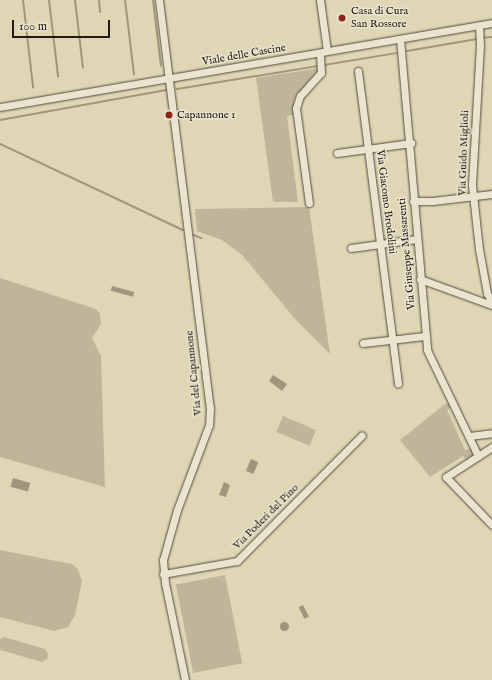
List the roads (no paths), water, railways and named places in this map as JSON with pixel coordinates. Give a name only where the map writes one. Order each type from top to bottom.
[{"type":"street","name":"Via del Capannone","points":[[159,0],[170,79],[210,418],[173,522],[164,555],[163,574],[185,680]]},
{"type":"street","points":[[309,202],[296,106],[300,96],[320,75],[324,52],[320,0]]},
{"type":"street","name":"Viale delle Cascine","points":[[0,107],[492,23]]},
{"type":"street","name":"Via Guido Miglioli","points":[[479,26],[480,43],[472,163],[473,197],[486,293],[492,304]]},
{"type":"street","name":"Via Giuseppe Massarenti","points":[[400,39],[411,143],[413,201],[427,350],[478,456]]},
{"type":"street","name":"Via Giacomo Brodolini","points":[[358,71],[398,383]]},
{"type":"street","points":[[337,153],[411,143]]},
{"type":"street","points":[[413,201],[473,197],[492,194]]},
{"type":"street","points":[[352,248],[416,239]]},
{"type":"street","points":[[420,279],[492,304]]},
{"type":"street","points":[[363,343],[426,336]]},
{"type":"street","points":[[469,436],[492,433]]},
{"type":"street","name":"Via Poderi del Pino","points":[[163,574],[237,561],[362,435]]},
{"type":"street","points":[[492,447],[446,477],[492,525]]},
{"type":"waterway","points":[[23,0],[33,87]]},
{"type":"waterway","points":[[49,0],[58,76]]},
{"type":"waterway","points":[[75,0],[83,68]]},
{"type":"waterway","points":[[99,0],[100,12]]},
{"type":"waterway","points":[[125,0],[134,74]]},
{"type":"waterway","points":[[153,0],[161,66]]},
{"type":"waterway","points":[[481,38],[492,37]]},
{"type":"waterway","points":[[407,51],[477,39]]},
{"type":"waterway","points":[[177,89],[396,53]]},
{"type":"waterway","points":[[0,120],[166,90]]},
{"type":"waterway","points":[[0,144],[183,230]]},
{"type":"waterway","points":[[194,235],[201,238]]},
{"type":"place","name":"Casa di Cura San Rossore","points":[[342,18]]},
{"type":"place","name":"Capannone 1","points":[[169,115]]}]
